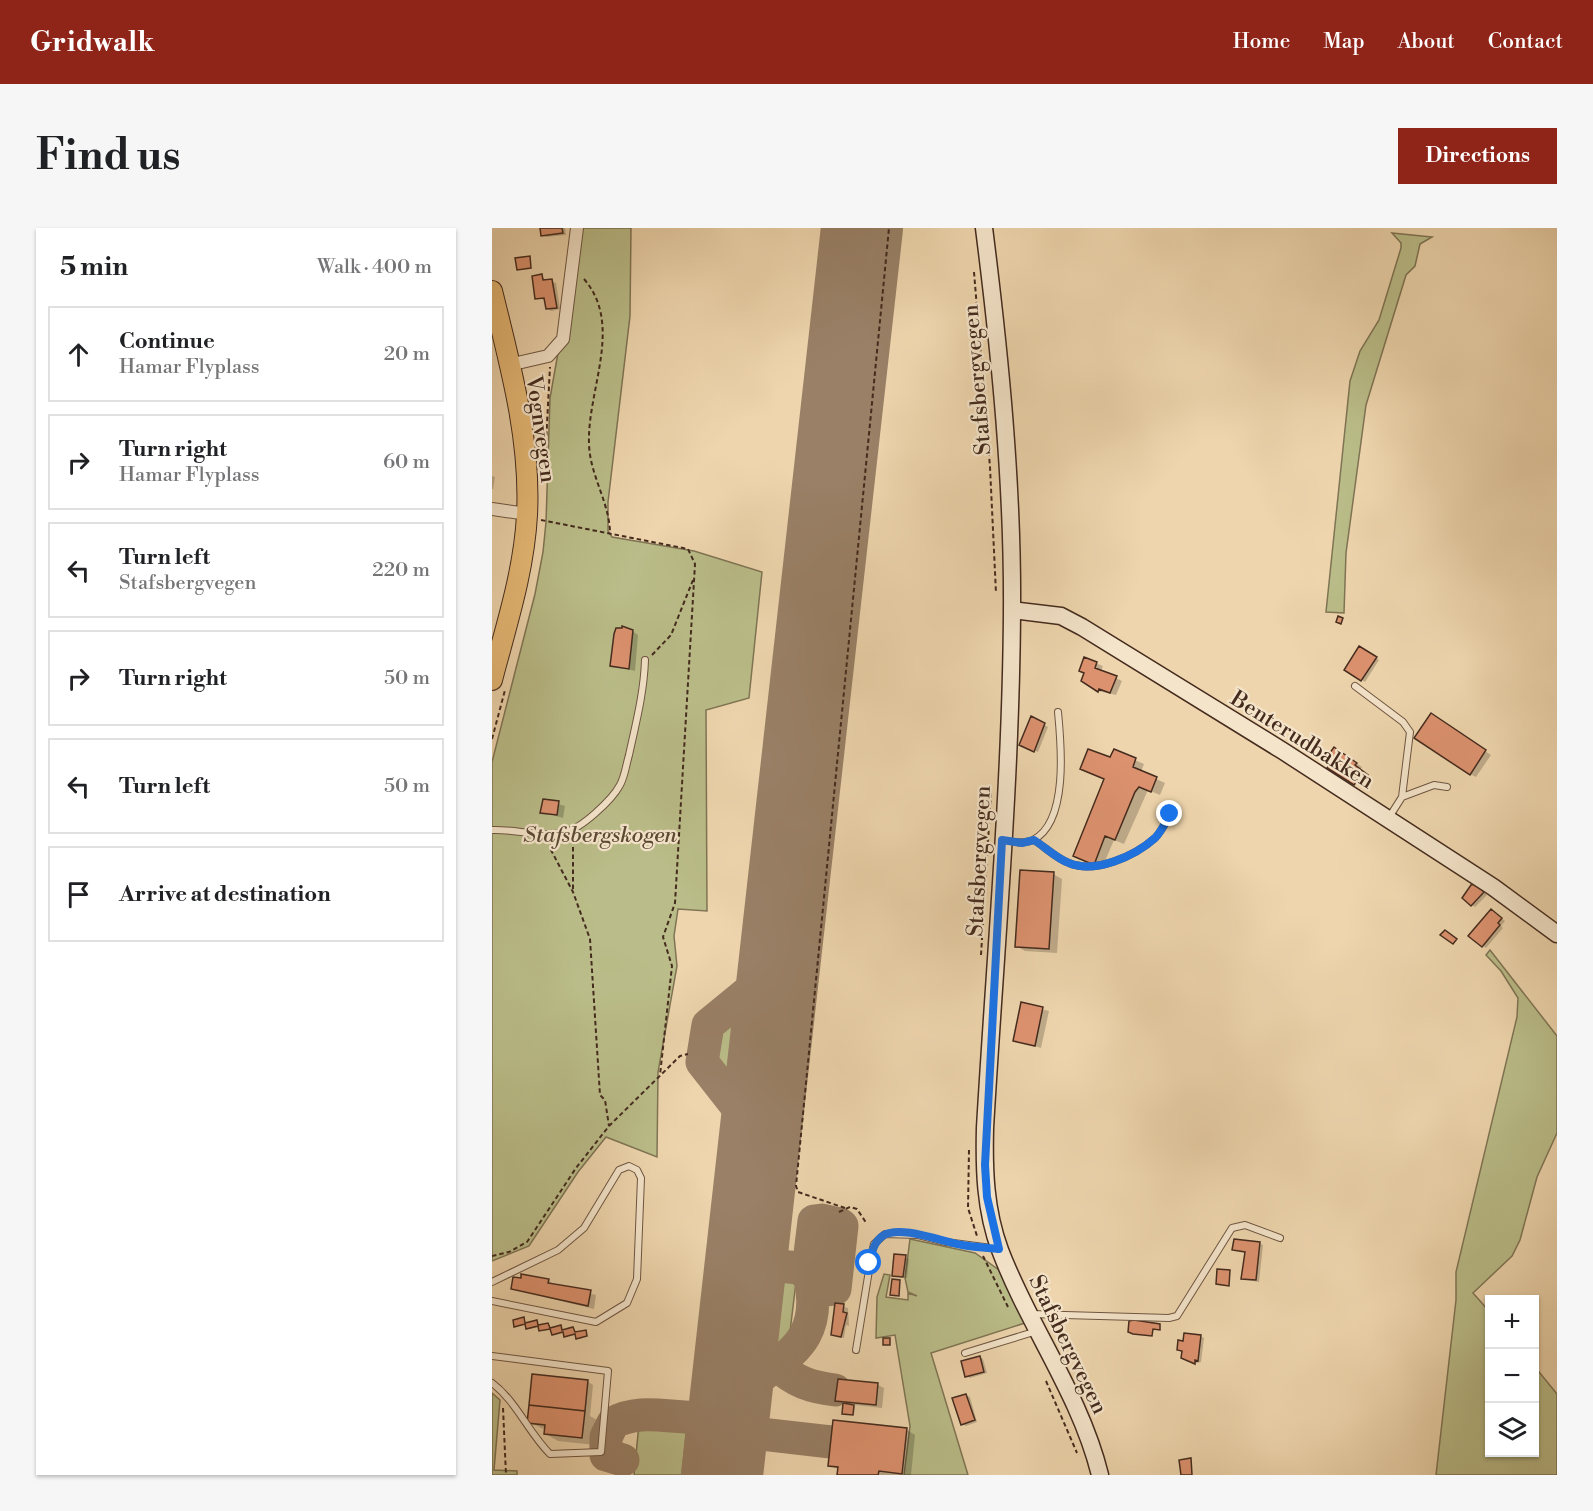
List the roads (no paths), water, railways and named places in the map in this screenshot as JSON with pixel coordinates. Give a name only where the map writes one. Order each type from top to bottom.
[{"type":"main road","name":"Stafsbergvegen","points":[[984,228],[1007,475],[1012,610],[1010,713],[985,1165],[987,1197],[999,1249],[1076,1406],[1100,1475]]},
{"type":"main road","name":"Vognvegen","points":[[492,291],[509,365],[534,517],[492,680]]},
{"type":"main road","name":"Benterudbakken","points":[[1012,610],[1060,616],[1082,627],[1493,887],[1557,934]]},
{"type":"street","points":[[509,365],[542,359],[559,346],[565,332],[577,228]]},
{"type":"street","points":[[492,509],[534,517]]},
{"type":"lane","points":[[492,830],[517,830],[552,835],[576,828],[620,786],[638,717],[645,660]]},
{"type":"lane","points":[[1355,686],[1403,722],[1410,732],[1401,796],[1387,819]]},
{"type":"lane","points":[[1002,840],[1022,843],[1034,840],[1047,828],[1061,786],[1062,750],[1058,712]]},
{"type":"lane","points":[[1401,796],[1434,785],[1447,787]]},
{"type":"lane","points":[[1034,840],[1068,863],[1089,867],[1109,863],[1141,847],[1156,837],[1170,814]]},
{"type":"lane","points":[[492,1282],[558,1250],[584,1228],[619,1170],[629,1166],[637,1170],[641,1178],[637,1279],[627,1303],[596,1322],[492,1300]]},
{"type":"lane","points":[[1029,1314],[1168,1318],[1177,1316],[1185,1306],[1198,1279],[1232,1228],[1245,1225],[1280,1238]]},
{"type":"lane","points":[[856,1350],[874,1244],[885,1234],[918,1234],[954,1244],[999,1249]]},
{"type":"lane","points":[[965,1353],[1038,1331]]},
{"type":"lane","points":[[492,1356],[608,1371],[602,1452],[550,1454],[536,1440],[507,1394],[492,1383]]},
{"type":"park label","name":"Stafsbergskogen","points":[[600,834]]}]
